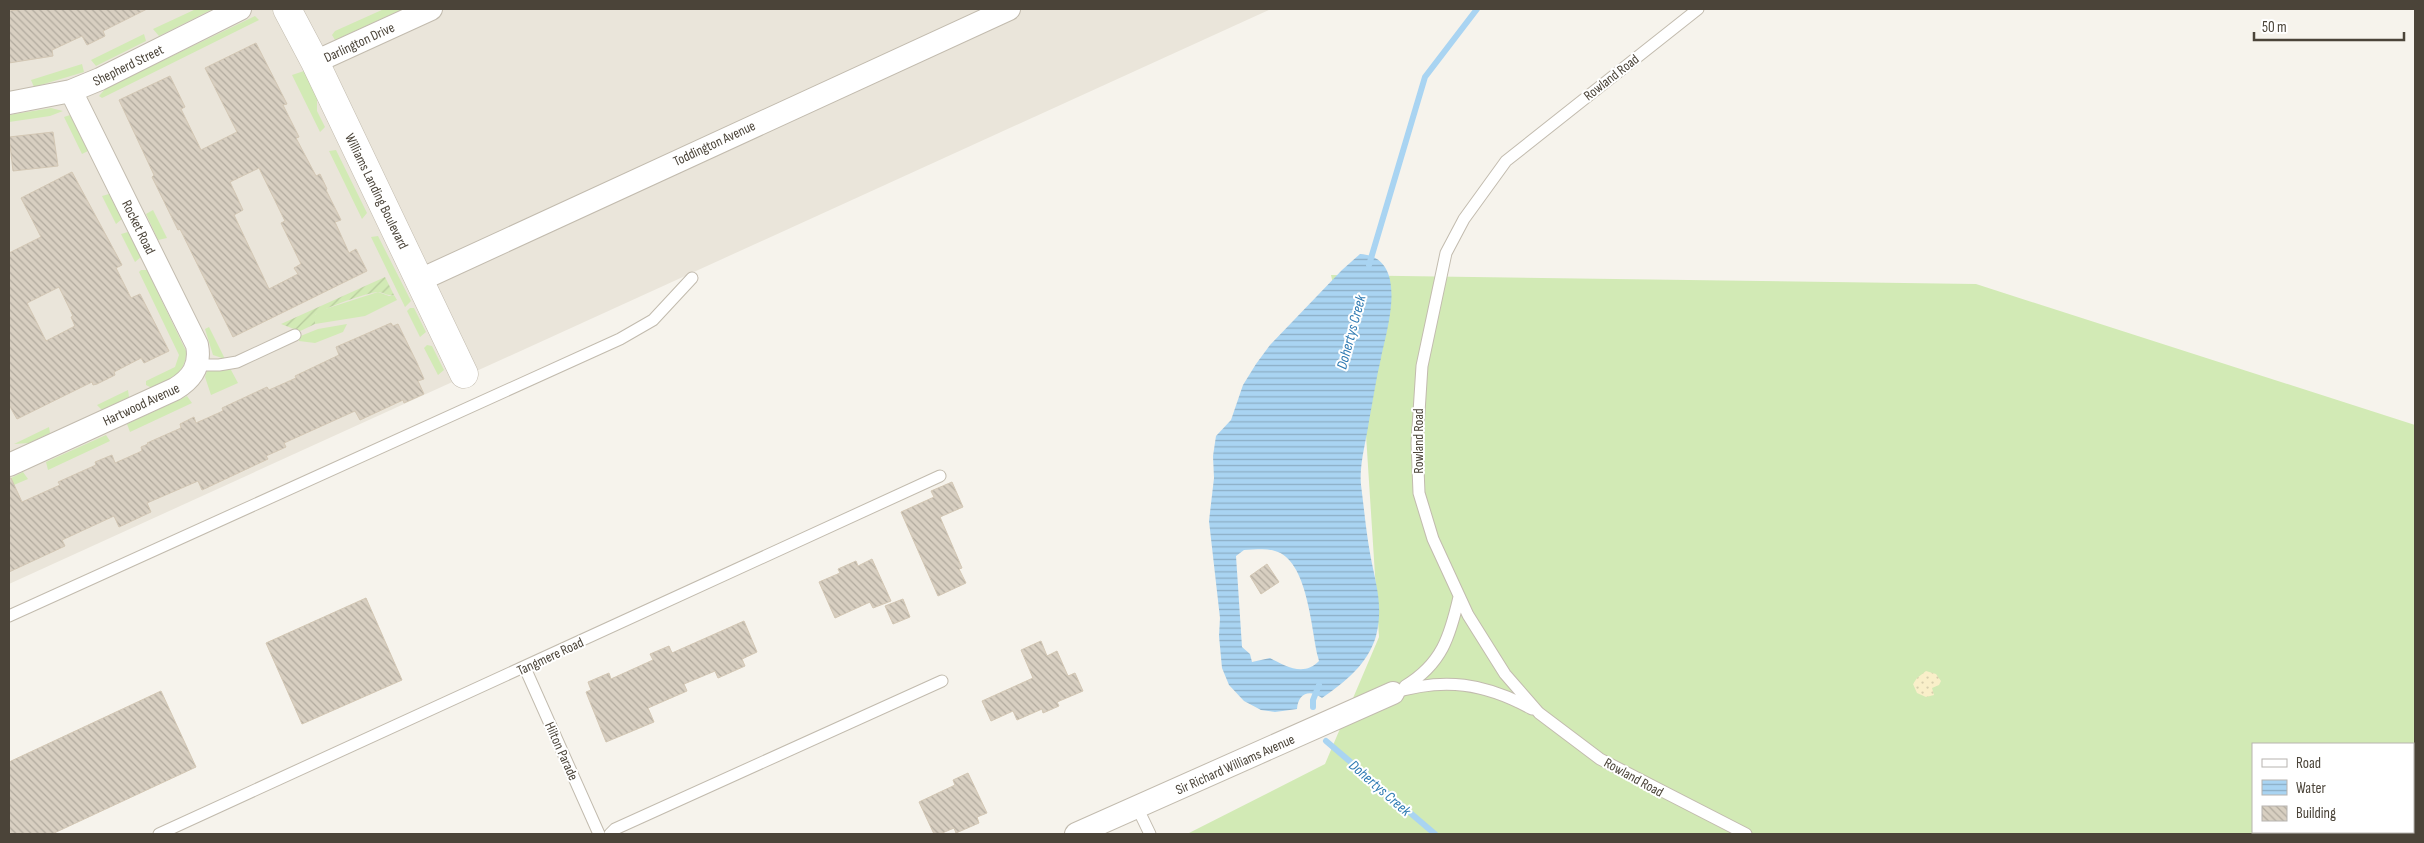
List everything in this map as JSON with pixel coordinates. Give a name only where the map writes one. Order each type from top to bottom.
[{"type":"street","name":"Shepherd Street","points":[[9,103],[71,91],[100,79],[240,9]]},
{"type":"street","name":"Williams Landing Boulevard","points":[[287,9],[315,62],[464,374]]},
{"type":"street","name":"Darlington Drive","points":[[315,62],[431,9]]},
{"type":"street","name":"Toddington Avenue","points":[[420,280],[1009,9]]},
{"type":"street","name":"Rocket Road","points":[[71,91],[197,345],[197,365]]},
{"type":"street","name":"Hartwood Avenue","points":[[9,465],[175,389],[190,378],[197,365]]},
{"type":"street","name":"Sir Richard Williams Avenue","points":[[1076,834],[1393,693]]},
{"type":"lane","name":"Rowland Road","points":[[1698,9],[1506,161],[1464,219],[1446,253],[1422,366],[1417,443],[1419,493],[1433,538],[1458,597],[1505,674],[1540,713],[1600,759],[1746,834]]},
{"type":"lane","points":[[9,616],[620,339],[653,320],[692,278]]},
{"type":"lane","points":[[197,365],[219,365],[237,362],[295,336]]},
{"type":"lane","name":"Tangmere Road","points":[[159,834],[940,476]]},
{"type":"lane","points":[[1393,693],[1414,680],[1440,653],[1452,631],[1458,597]]},
{"type":"lane","name":"Hilton Parade","points":[[524,668],[598,834]]},
{"type":"lane","points":[[610,834],[615,829],[942,681]]},
{"type":"lane","points":[[1393,693],[1415,686],[1440,683],[1473,685],[1516,700],[1540,713]]},
{"type":"lane","points":[[1137,807],[1150,834]]},
{"type":"shaded area","points":[[9,9],[1271,9],[9,584]]},
{"type":"green space","points":[[196,9],[213,9],[159,36],[153,29]]},
{"type":"green space","points":[[384,9],[403,9],[335,40],[332,35],[335,31]]},
{"type":"green space","points":[[255,16],[259,20],[102,98],[99,96],[106,88]]},
{"type":"green space","points":[[144,34],[146,41],[96,66],[91,60]]},
{"type":"green space","points":[[82,64],[84,72],[34,87],[31,80]]},
{"type":"green space","points":[[304,71],[317,96],[317,111],[325,127],[320,132],[292,75]]},
{"type":"green space","points":[[51,108],[63,111],[50,116],[9,122],[9,115]]},
{"type":"green space","points":[[70,115],[88,151],[82,154],[64,117]]},
{"type":"green space","points":[[336,150],[367,213],[362,219],[329,151]]},
{"type":"green space","points":[[109,194],[122,219],[116,224],[102,196]]},
{"type":"green space","points":[[153,210],[167,238],[158,240],[146,214]]},
{"type":"green space","points":[[128,232],[141,257],[135,262],[121,234]]},
{"type":"green space","points":[[378,236],[411,301],[405,307],[371,237]]},
{"type":"green space","points":[[147,270],[186,351],[184,365],[176,375],[152,388],[146,385],[146,381],[175,367],[179,355],[139,272]]},
{"type":"green space","points":[[1331,275],[1976,284],[2415,425],[2415,834],[1187,834],[1325,764],[1379,637],[1366,435]]},
{"type":"green space","points":[[385,277],[394,295],[374,292],[336,305],[319,312],[315,315],[315,324],[296,333],[294,329],[281,324]]},
{"type":"green space","points":[[378,292],[389,296],[394,295],[397,300],[365,316],[315,324],[315,315],[319,311]]},
{"type":"green space","points":[[410,308],[414,308],[426,332],[420,337],[407,311]]},
{"type":"green space","points":[[347,324],[343,332],[315,343],[299,341],[298,337],[318,329]]},
{"type":"green space","points":[[209,327],[225,359],[213,355],[205,329]]},
{"type":"green space","points":[[427,345],[432,346],[444,370],[438,375],[424,348]]},
{"type":"green space","points":[[231,370],[238,383],[211,395],[205,377],[207,371]]},
{"type":"green space","points":[[128,390],[129,397],[102,410],[97,405]]},
{"type":"green space","points":[[187,396],[192,403],[130,432],[127,424]]},
{"type":"green space","points":[[49,427],[50,433],[29,443],[14,444]]},
{"type":"green space","points":[[106,435],[110,441],[48,470],[46,462]]},
{"type":"green space","points":[[23,472],[28,479],[9,487],[9,479]]},
{"type":"sand","points":[[1926,671],[1936,674],[1941,681],[1939,685],[1932,688],[1934,695],[1926,697],[1917,693],[1913,684]]},
{"type":"water","points":[[1360,254],[1376,258],[1385,267],[1390,281],[1390,313],[1361,470],[1367,536],[1379,604],[1376,636],[1367,655],[1355,672],[1322,698],[1309,693],[1302,696],[1297,709],[1275,712],[1261,710],[1244,701],[1229,685],[1222,668],[1219,636],[1220,618],[1209,521],[1216,436],[1231,420],[1243,385],[1270,345],[1342,270]],"holes":[[[1264,549],[1275,551],[1286,557],[1295,567],[1306,597],[1319,661],[1313,666],[1301,669],[1288,667],[1270,658],[1252,662],[1250,654],[1242,647],[1236,556],[1244,550]]]},
{"type":"building","points":[[24,9],[147,9],[103,31],[105,36],[87,45],[82,36],[52,50],[53,56],[9,63],[9,11]]},
{"type":"building","points":[[256,43],[287,104],[283,105],[299,137],[296,138],[316,176],[320,174],[341,220],[335,222],[349,253],[356,249],[367,271],[233,337],[152,177],[154,175],[119,100],[170,76],[185,107],[181,109],[201,150],[237,132],[205,68]],"holes":[[[259,168],[285,221],[281,223],[301,264],[294,268],[298,274],[269,289],[234,215],[243,210],[230,182]]]},
{"type":"building","points":[[53,132],[58,166],[13,171],[9,137]]},
{"type":"building","points":[[72,172],[122,265],[116,268],[131,298],[140,294],[169,351],[144,363],[141,358],[114,372],[115,375],[97,384],[93,385],[92,382],[17,419],[9,405],[9,253],[41,237],[21,198]],"holes":[[[59,287],[73,316],[71,317],[75,326],[46,341],[27,303]]]},
{"type":"building","points":[[391,323],[393,326],[398,324],[417,363],[424,379],[418,381],[424,394],[404,403],[403,400],[360,420],[355,411],[284,443],[286,447],[266,456],[268,459],[202,490],[198,481],[147,503],[151,512],[119,527],[114,516],[62,540],[65,546],[9,572],[9,478],[11,478],[22,502],[60,485],[58,482],[96,465],[95,462],[112,455],[115,463],[142,451],[141,447],[147,443],[181,428],[180,424],[194,417],[196,423],[223,411],[222,408],[267,387],[269,390],[296,378],[295,376],[339,355],[336,347]]},
{"type":"building","points":[[952,482],[963,507],[940,517],[962,568],[959,569],[966,583],[938,596],[901,512],[934,497],[931,491]]},
{"type":"building","points":[[872,559],[891,601],[873,608],[870,602],[835,618],[819,582],[840,573],[838,569],[856,561],[858,566]]},
{"type":"building","points":[[1267,564],[1279,582],[1261,594],[1250,576]]},
{"type":"building","points":[[366,598],[402,680],[302,724],[266,643]]},
{"type":"building","points":[[903,599],[910,617],[893,624],[885,606]]},
{"type":"building","points":[[744,621],[757,652],[742,659],[745,666],[718,678],[715,671],[684,684],[687,691],[648,708],[654,722],[606,742],[586,692],[591,690],[588,682],[609,673],[611,679],[653,660],[650,654],[669,646],[672,653]]},
{"type":"building","points":[[1041,641],[1047,656],[1057,651],[1068,676],[1075,673],[1083,691],[1057,702],[1059,706],[1043,713],[1042,709],[1017,720],[1013,711],[991,721],[982,701],[1033,678],[1021,650]]},
{"type":"building","points":[[161,691],[196,767],[52,834],[9,834],[9,762]]},
{"type":"building","points":[[968,773],[987,813],[977,817],[979,823],[956,833],[954,828],[940,834],[934,834],[919,802],[955,785],[953,780]]},
{"type":"waterway","name":"Dohertys Creek","points":[[1369,265],[1425,77],[1477,9]]},
{"type":"waterway","name":"Dohertys Creek","points":[[1313,707],[1313,700],[1319,685]]},
{"type":"waterway","name":"Dohertys Creek","points":[[1326,741],[1435,834]]}]
